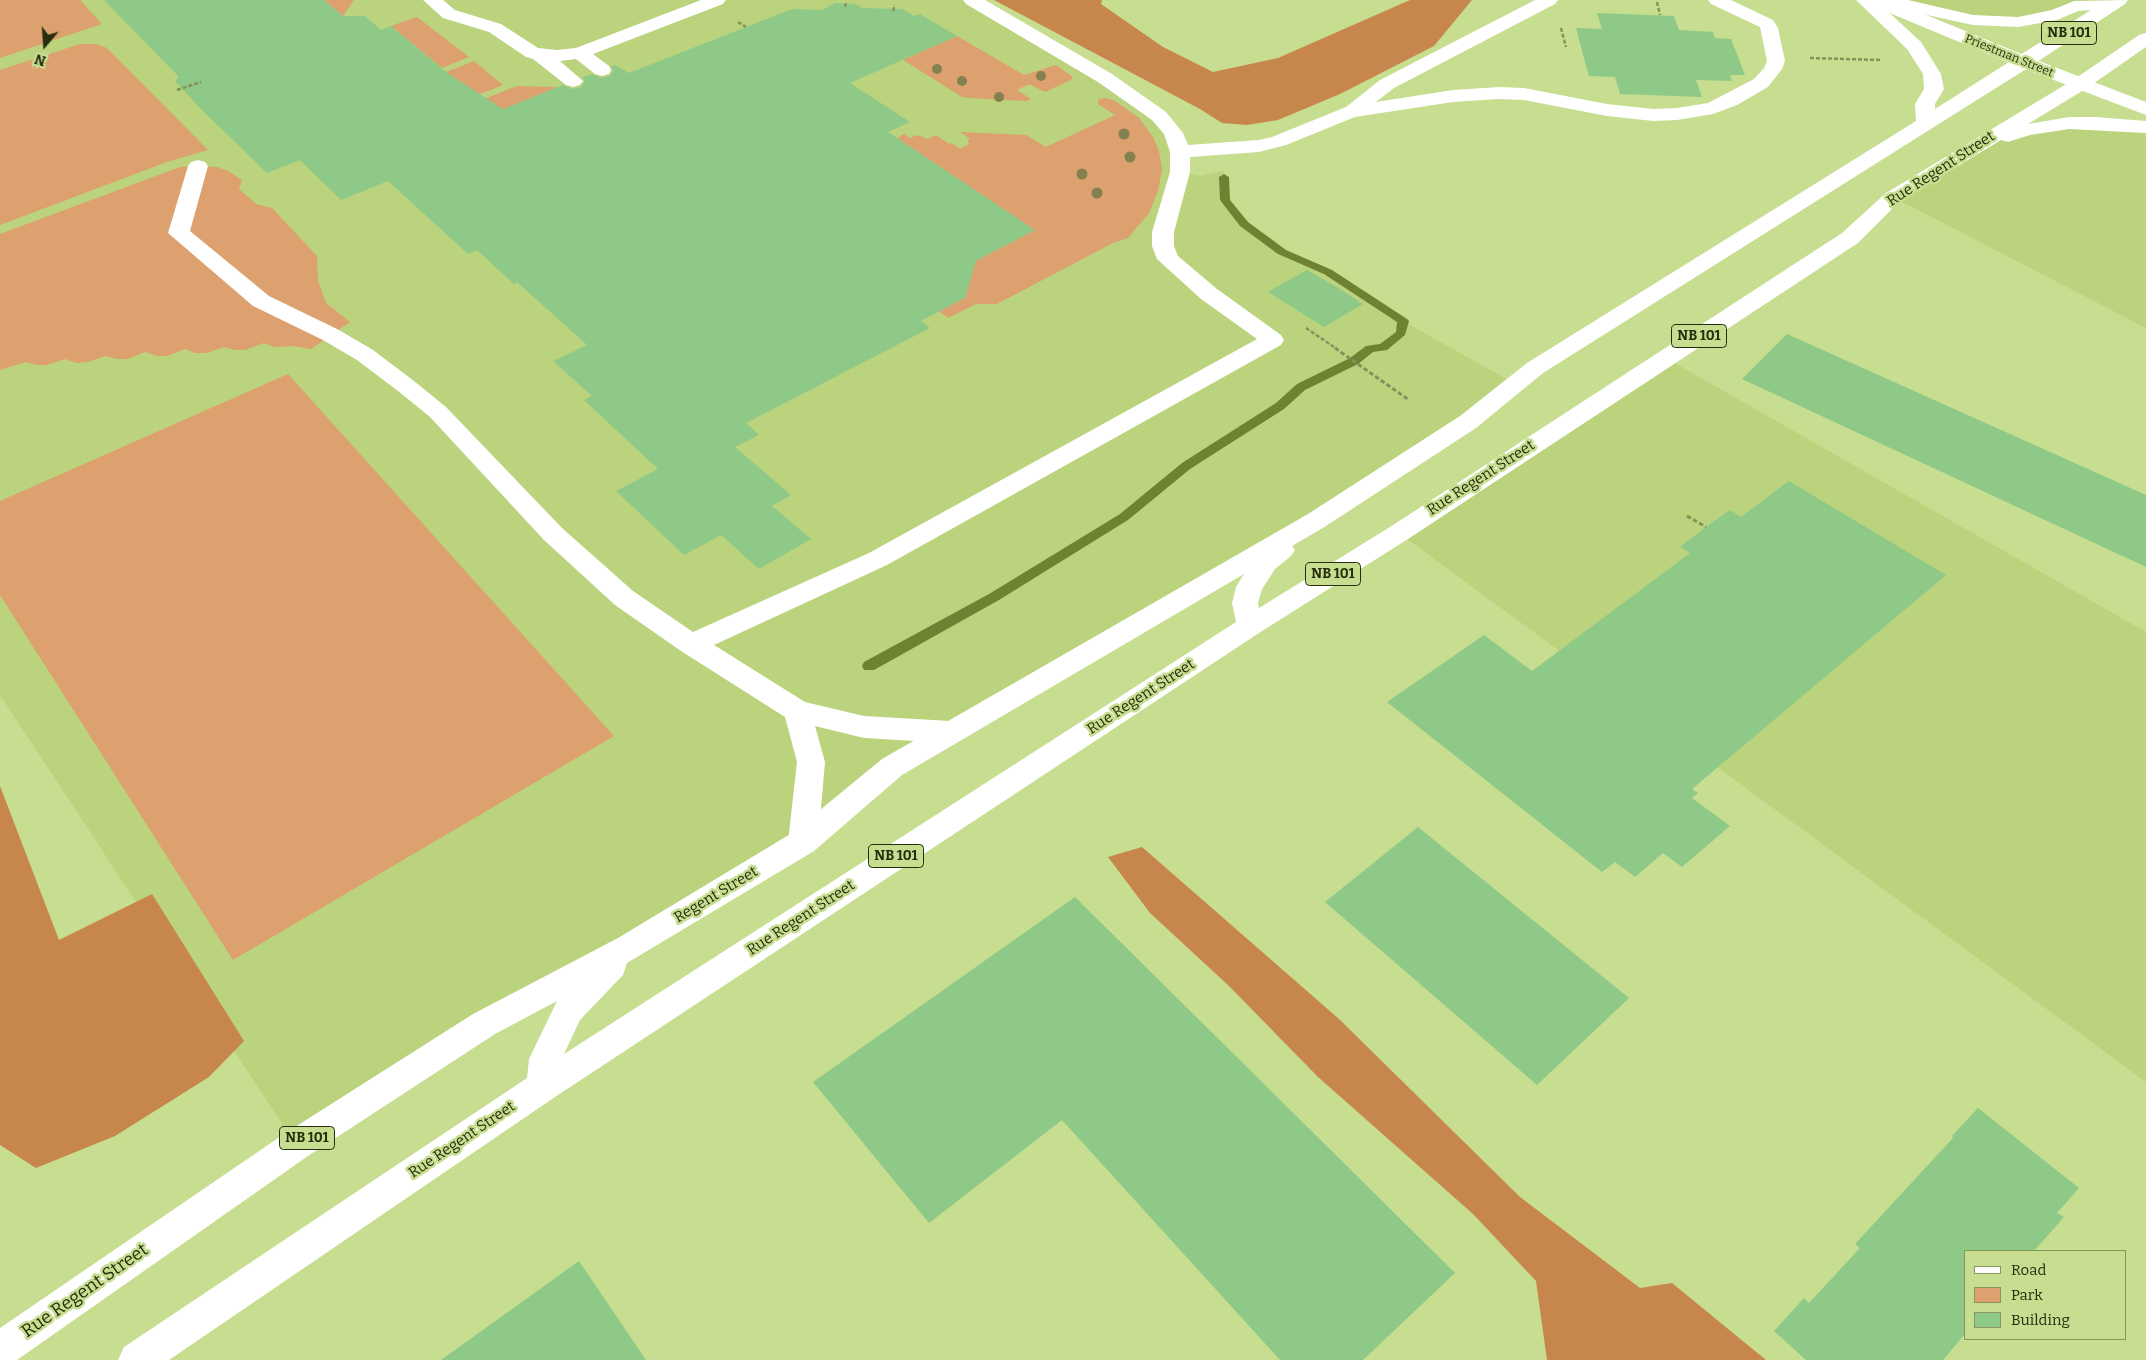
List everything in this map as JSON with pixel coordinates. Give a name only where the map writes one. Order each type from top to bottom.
[{"type":"main road","points":[[432,0],[449,14],[495,28],[524,49],[539,54],[557,56],[580,53],[717,0]]},
{"type":"main road","points":[[691,644],[878,559],[1273,340],[1209,294],[1168,259],[1163,246],[1163,232],[1180,172],[1180,152],[1173,133],[1158,116],[1139,100],[1105,78],[972,0]]},
{"type":"main road","points":[[1352,112],[1387,84],[1549,0]]},
{"type":"main road","points":[[1180,152],[1260,146],[1279,141],[1352,112],[1453,96],[1499,93],[1524,94],[1607,110],[1653,115],[1677,114],[1713,108],[1730,101],[1761,83],[1773,69],[1776,61],[1770,28],[1766,24],[1716,0]]},
{"type":"main road","points":[[1865,0],[1896,27],[1914,46],[1932,74],[1934,89],[1925,104],[1926,124]]},
{"type":"main road","name":"Priestman Street","points":[[1874,0],[2024,62],[2146,109]]},
{"type":"main road","points":[[1884,0],[1973,20],[2018,22],[2056,15],[2074,6],[2116,2]]},
{"type":"main road","name":"NB 101","points":[[803,842],[892,767],[1317,520],[1468,422],[1535,368],[1926,124],[2116,2]]},
{"type":"main road","name":"Rue Regent Street","points":[[137,1360],[543,1086],[1250,626],[1399,533],[1850,238],[1893,198],[2143,47]]},
{"type":"main road","points":[[580,53],[602,70]]},
{"type":"main road","points":[[539,54],[573,81]]},
{"type":"main road","points":[[1978,145],[2026,130],[2069,123],[2096,122],[2146,128]]},
{"type":"main road","points":[[198,166],[179,233],[261,301],[331,335],[365,355],[438,412],[553,534],[624,598],[691,644],[797,711],[864,728],[950,732]]},
{"type":"main road","points":[[1250,626],[1245,604],[1249,588],[1266,563],[1317,520]]},
{"type":"main road","points":[[797,711],[811,762],[803,842]]},
{"type":"main road","name":"Regent Street","points":[[628,947],[803,842]]},
{"type":"main road","points":[[543,1086],[545,1059],[569,1010],[628,947]]},
{"type":"main road","name":"Rue Regent Street","points":[[0,1350],[296,1145],[484,1024],[628,947]]},
{"type":"path","points":[[1657,2],[1660,15]]},
{"type":"path","points":[[893,11],[895,5]]},
{"type":"path","points":[[1561,28],[1566,47]]},
{"type":"path","points":[[1820,58],[1885,60]]},
{"type":"path","points":[[177,90],[201,82]]},
{"type":"path","points":[[1273,340],[1300,324],[1409,400]]},
{"type":"path","points":[[1687,516],[1706,527]]},
{"type":"shaded area","points":[[0,0],[972,0],[1159,116],[1180,172],[1201,176],[1224,171],[1226,200],[1244,224],[1282,252],[1328,272],[1403,321],[1515,384],[1468,422],[950,732],[803,842],[296,1145],[0,695]]},
{"type":"shaded area","points":[[994,0],[1102,0],[1101,4],[1163,47],[1213,72],[1278,58],[1410,0],[1472,0],[1434,46],[1340,94],[1278,120],[1247,125],[1222,123],[1200,109]]},
{"type":"shaded area","points":[[1884,0],[2119,0],[2114,3],[2057,15],[1973,20]]},
{"type":"shaded area","points":[[2069,123],[2146,127],[2146,328],[1893,197],[1978,145]]},
{"type":"shaded area","points":[[1666,358],[2146,632],[2146,1082],[1399,533]]},
{"type":"shaded area","points":[[0,786],[59,940],[152,894],[244,1041],[209,1077],[115,1136],[36,1168],[0,1145]]},
{"type":"shaded area","points":[[1142,847],[1339,1019],[1520,1197],[1640,1288],[1672,1283],[1766,1360],[1547,1360],[1536,1281],[1473,1214],[1318,1077],[1229,986],[1150,913],[1108,857]]},
{"type":"green space","points":[[0,0],[80,0],[102,24],[0,58]]},
{"type":"green space","points":[[324,0],[354,0],[343,16]]},
{"type":"green space","points":[[417,17],[469,57],[442,68],[391,26]]},
{"type":"green space","points":[[957,36],[1024,75],[1056,65],[1073,77],[1071,80],[1045,92],[1029,84],[1017,90],[1031,99],[1026,101],[970,98],[962,97],[903,60]]},
{"type":"green space","points":[[80,44],[96,44],[107,48],[208,150],[167,162],[0,225],[0,70]]},
{"type":"green space","points":[[474,61],[503,85],[393,129],[446,72]]},
{"type":"green space","points":[[517,86],[557,87],[431,144],[413,127]]},
{"type":"green space","points":[[1104,98],[1114,100],[1139,118],[1153,137],[1159,151],[1162,169],[1158,191],[1149,213],[1128,238],[1113,243],[997,304],[976,304],[948,318],[914,293],[1034,230],[897,138],[904,134],[910,138],[917,135],[928,139],[936,135],[960,149],[969,144],[968,140],[970,139],[960,132],[1026,135],[1046,147],[1115,115],[1098,104],[1098,100]]},
{"type":"green space","points":[[180,167],[217,167],[228,171],[242,180],[239,189],[256,204],[272,208],[317,256],[318,281],[326,303],[350,322],[311,349],[293,346],[274,347],[264,343],[245,350],[234,350],[224,347],[207,353],[195,353],[185,349],[167,356],[157,356],[145,352],[127,359],[105,356],[88,362],[77,363],[65,359],[47,365],[26,362],[0,370],[0,234]]},
{"type":"green space","points":[[288,374],[614,736],[233,960],[0,595],[0,501]]},
{"type":"building","points":[[104,0],[324,0],[343,16],[365,16],[381,30],[391,26],[446,72],[503,109],[563,85],[572,89],[581,87],[585,81],[582,77],[592,74],[601,78],[610,76],[613,71],[611,66],[615,65],[629,73],[792,9],[822,10],[835,3],[855,4],[863,8],[902,9],[914,16],[920,14],[957,36],[850,83],[910,122],[888,132],[1035,230],[976,261],[965,298],[921,321],[930,328],[746,423],[759,435],[735,447],[791,495],[772,506],[811,539],[759,569],[721,535],[684,555],[616,491],[658,469],[584,400],[592,396],[553,361],[587,345],[517,282],[514,284],[477,250],[468,254],[388,181],[341,200],[300,160],[267,173],[201,109],[175,81],[179,77]]},
{"type":"building","points":[[1597,13],[1674,16],[1679,30],[1713,32],[1715,38],[1731,39],[1745,75],[1730,75],[1732,81],[1696,80],[1702,97],[1620,94],[1615,77],[1589,76],[1586,66],[1576,28],[1602,29]]},
{"type":"building","points":[[1307,270],[1363,304],[1324,327],[1268,292]]},
{"type":"building","points":[[1787,334],[2146,495],[2146,567],[1742,379]]},
{"type":"building","points":[[1789,481],[1946,575],[1692,789],[1698,793],[1692,798],[1730,826],[1682,867],[1663,853],[1635,877],[1615,862],[1602,872],[1387,702],[1484,635],[1532,671],[1690,553],[1680,547],[1706,527],[1730,510],[1741,517]]},
{"type":"building","points":[[1418,827],[1629,998],[1537,1085],[1325,902]]},
{"type":"building","points":[[1075,897],[1455,1273],[1363,1360],[1280,1360],[1062,1120],[929,1223],[813,1082]]},
{"type":"building","points":[[1978,1108],[2079,1188],[2057,1213],[2064,1217],[2035,1250],[1964,1250],[1964,1335],[1943,1360],[1806,1360],[1774,1331],[1804,1298],[1809,1303],[1860,1248],[1855,1244],[1953,1138],[1952,1136]]},
{"type":"building","points":[[579,1261],[646,1360],[441,1360]]},
{"type":"waterway","points":[[869,666],[994,597],[1124,517],[1186,466],[1280,406],[1301,387],[1354,361],[1370,349],[1383,347],[1401,333],[1403,321],[1328,272],[1282,252],[1244,224],[1225,200],[1224,177]]}]
